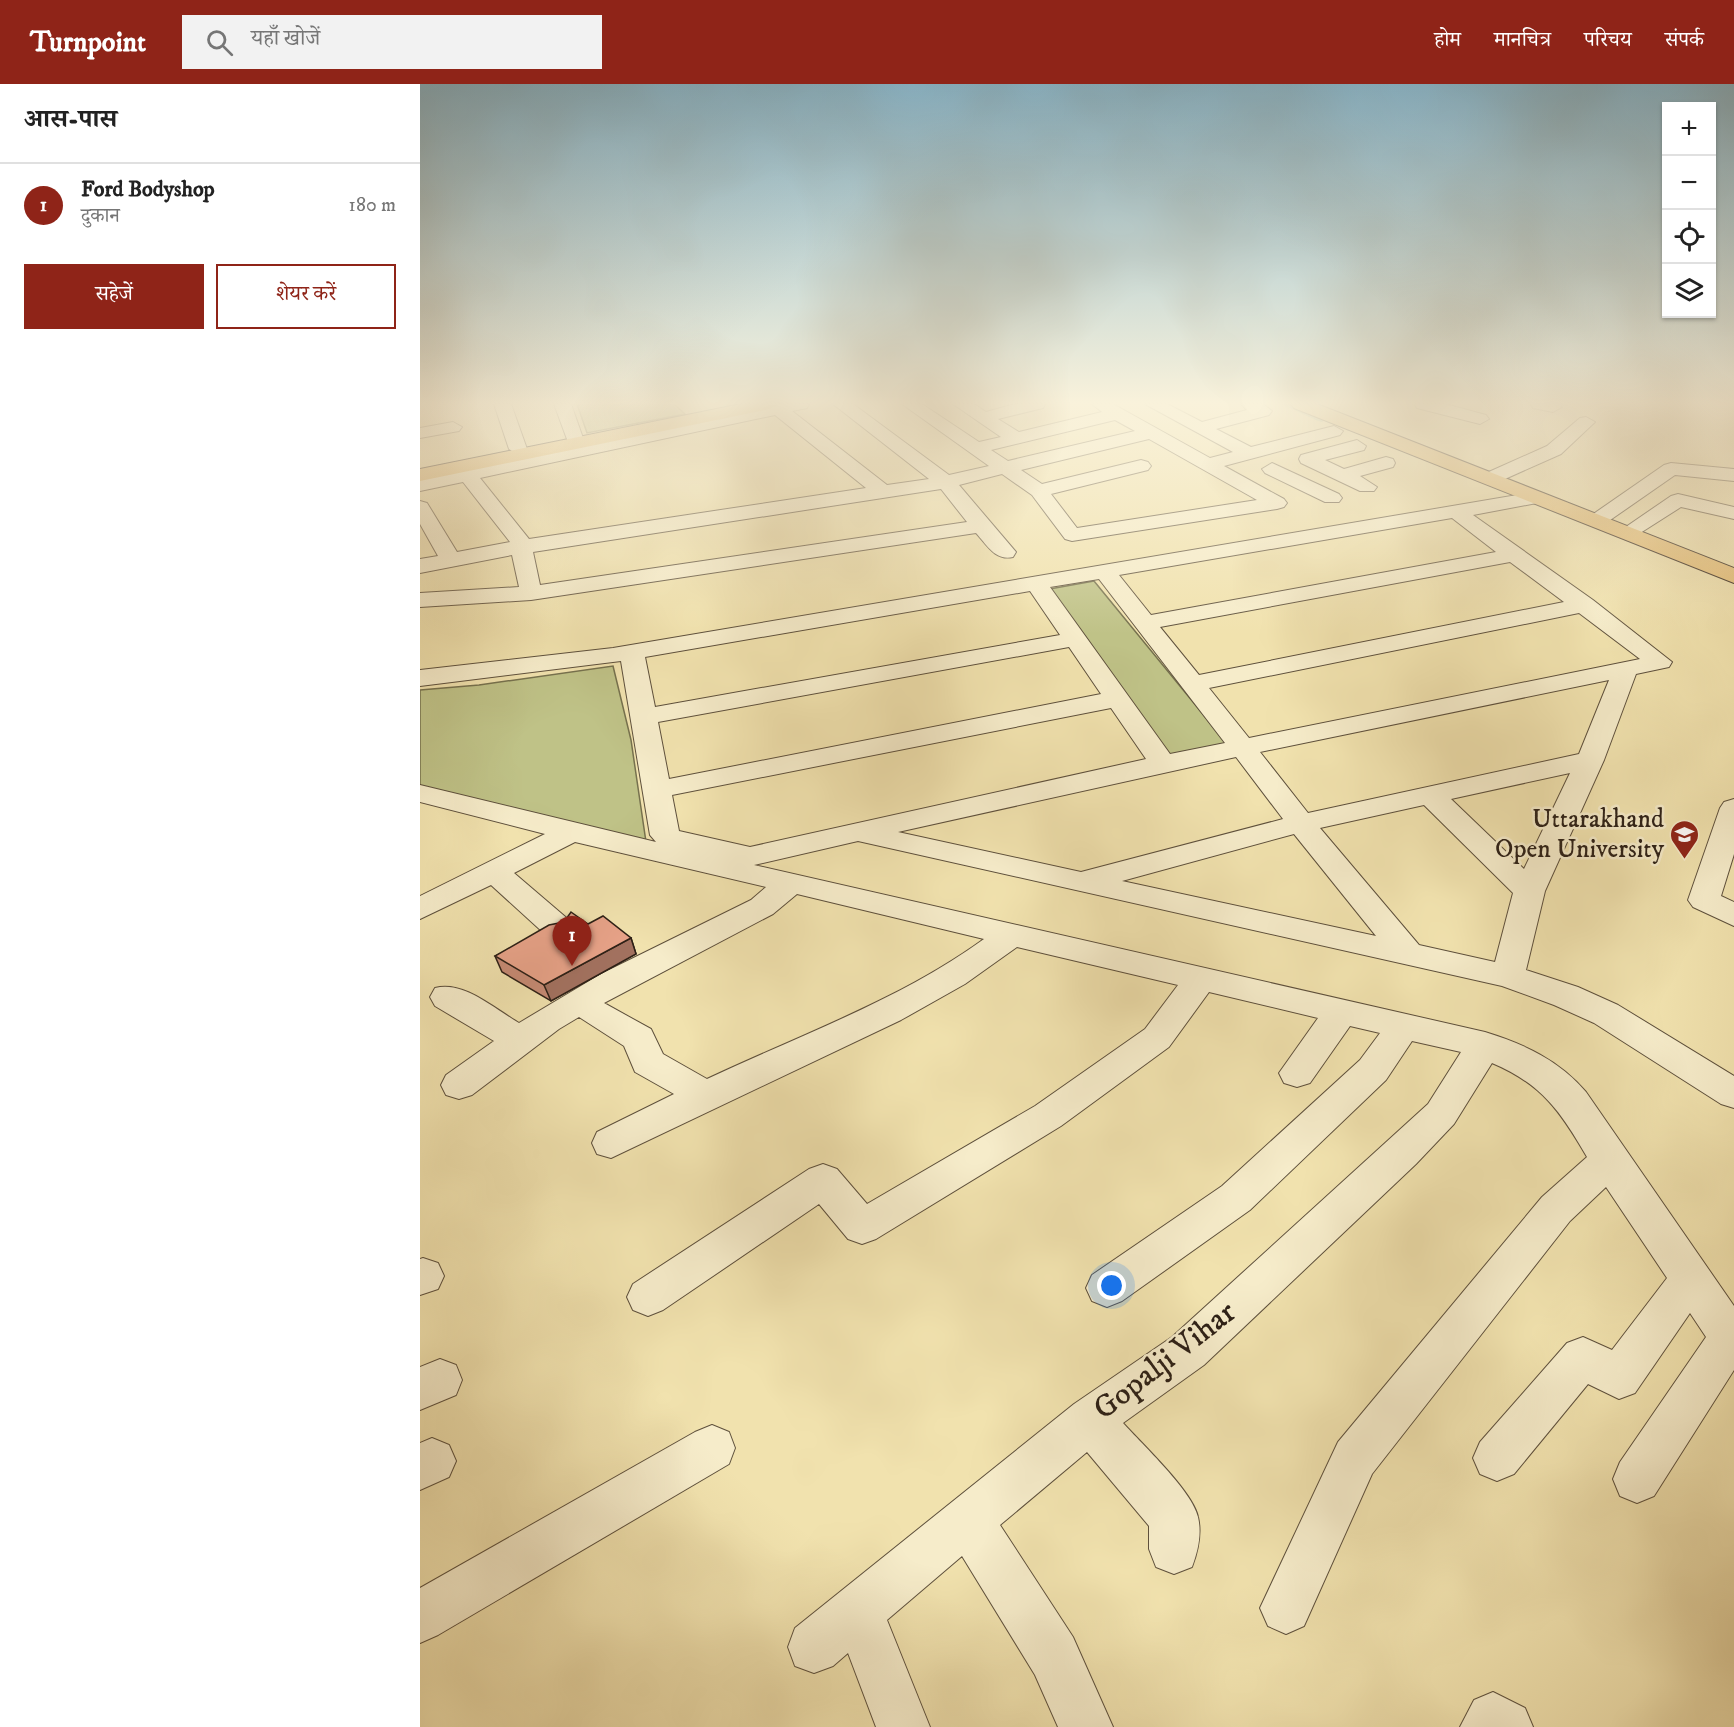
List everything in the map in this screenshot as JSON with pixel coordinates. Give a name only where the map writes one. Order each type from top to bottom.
[{"type":"main road","points":[[1493,481],[1531,499],[1596,521],[1734,576]]},
{"type":"street","points":[[420,485],[441,481]]},
{"type":"street","points":[[473,481],[502,515],[522,546],[531,593]]},
{"type":"street","points":[[868,481],[883,492]]},
{"type":"street","points":[[420,566],[522,546],[952,481]]},
{"type":"street","points":[[1026,481],[1039,491],[1072,534],[1277,503],[1238,481]]},
{"type":"street","points":[[1039,491],[1081,481]]},
{"type":"street","points":[[1296,481],[1332,498]]},
{"type":"street","points":[[1354,481],[1367,487]]},
{"type":"street","points":[[1596,521],[1656,481]]},
{"type":"street","points":[[946,482],[1005,552]]},
{"type":"street","points":[[420,678],[632,652],[1531,499]]},
{"type":"street","points":[[1627,533],[1678,500],[1732,513]]},
{"type":"street","points":[[420,507],[451,559]]},
{"type":"street","points":[[632,652],[665,835],[668,838],[750,856],[1163,764],[1660,662],[1456,512]]},
{"type":"street","points":[[420,600],[531,593],[981,526]]},
{"type":"street","points":[[1144,623],[1514,555]]},
{"type":"street","points":[[1105,572],[1301,823],[1409,955]]},
{"type":"street","points":[[1036,584],[1163,764]]},
{"type":"street","points":[[1192,684],[1585,605]]},
{"type":"street","points":[[643,717],[1075,639]]},
{"type":"street","points":[[1508,976],[1529,891],[1590,760],[1624,670]]},
{"type":"street","points":[[656,790],[1117,699]]},
{"type":"street","points":[[1083,881],[1301,823],[1590,760]]},
{"type":"street","points":[[420,793],[571,832],[1485,1045],[1524,1061],[1556,1083],[1590,1125],[1610,1160],[1694,1281],[1732,1341],[1636,1479]]},
{"type":"street","points":[[1430,795],[1529,891]]},
{"type":"street","points":[[1734,808],[1704,900],[1734,915]]},
{"type":"street","points":[[420,909],[571,832]]},
{"type":"street","points":[[855,832],[1508,976],[1566,996],[1606,1014],[1734,1094]]},
{"type":"street","points":[[494,872],[558,928]]},
{"type":"street","points":[[459,1085],[547,1020],[613,982],[762,907],[791,883]]},
{"type":"street","points":[[611,1143],[906,1003],[962,972],[1013,934]]},
{"type":"street","points":[[648,1297],[823,1180],[862,1227],[1048,1116],[1157,1038],[1201,978]]},
{"type":"street","points":[[447,997],[520,1040]]},
{"type":"street","points":[[1297,1073],[1342,1011]]},
{"type":"street","points":[[593,1012],[639,1038],[643,1055],[656,1068],[707,1096]]},
{"type":"street","points":[[1107,1288],[1236,1198],[1373,1070],[1404,1026]]},
{"type":"street","name":"Gopalji Vihar","points":[[814,1647],[1090,1420],[1188,1351],[1402,1154],[1441,1114],[1485,1045]]},
{"type":"street","points":[[1286,1608],[1355,1458],[1556,1209],[1610,1160]]},
{"type":"street","points":[[1497,1458],[1582,1357],[1619,1378],[1679,1293],[1694,1281]]},
{"type":"street","points":[[1090,1420],[1174,1517],[1174,1549]]},
{"type":"street","points":[[420,1617],[712,1448]]},
{"type":"street","points":[[968,1520],[1053,1656],[1086,1727]]},
{"type":"street","points":[[858,1611],[903,1727]]},
{"type":"street","points":[[1487,1727],[1493,1719],[1506,1727]]},
{"type":"green space","points":[[1094,581],[1229,746],[1170,759],[1044,590]]},
{"type":"green space","points":[[613,666],[631,740],[646,842],[420,787],[420,690],[479,685]]},
{"type":"building","points":[[571,912],[588,924],[603,916],[631,938],[544,985],[495,956],[549,925],[564,922]]},
{"type":"place","name":"Uttarakhand Open University","points":[[1685,860]]},
{"type":"place","name":"Ford Bodyshop","points":[[572,966]]}]
